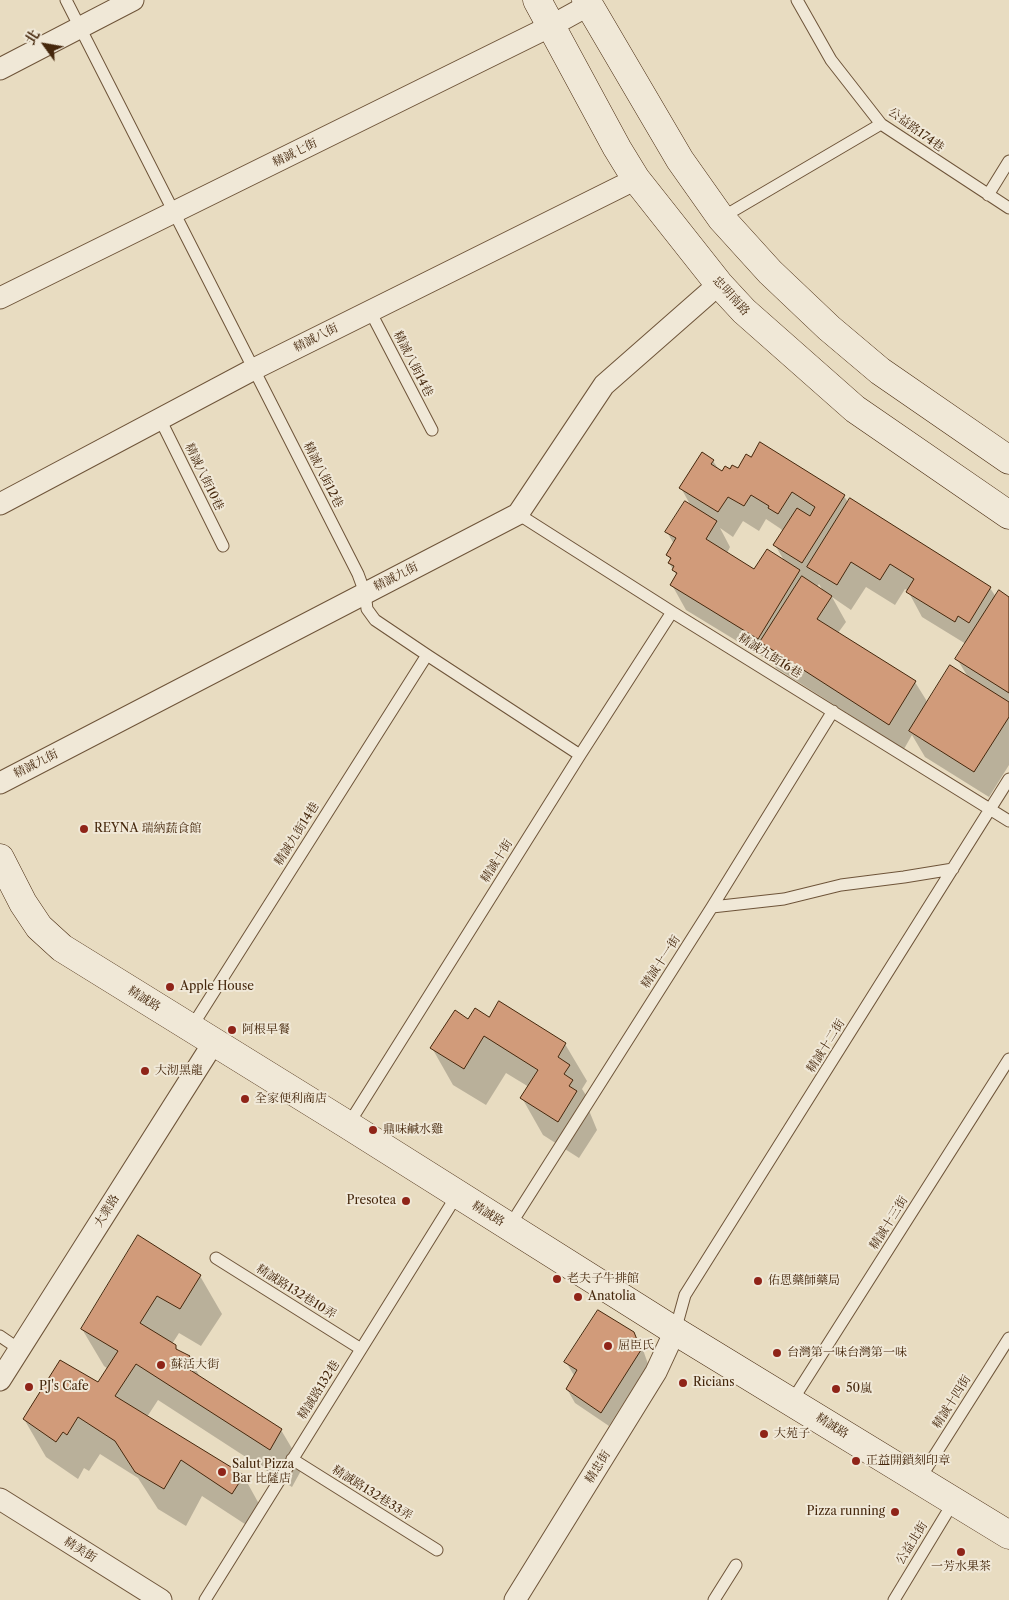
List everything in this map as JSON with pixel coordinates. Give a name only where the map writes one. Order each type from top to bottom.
[{"type":"main road","name":"忠明南路","points":[[537,0],[617,148],[636,179],[719,284],[744,311],[855,409],[1009,515]]},
{"type":"main road","points":[[587,2],[680,160],[721,218],[776,278],[829,328],[880,371],[1009,460]]},
{"type":"main road","name":"精誠路","points":[[0,858],[23,904],[39,927],[62,948],[675,1331],[1009,1535]]},
{"type":"street","points":[[0,69],[133,0]]},
{"type":"street","name":"精誠七街","points":[[0,298],[551,26],[587,2]]},
{"type":"street","name":"精誠八街","points":[[0,504],[254,370],[636,179]]},
{"type":"street","name":"精誠九街","points":[[0,783],[518,514],[604,385],[719,284]]},
{"type":"street","name":"大業路","points":[[0,1380],[214,1042]]},
{"type":"street","name":"精忠街","points":[[515,1600],[656,1372],[675,1331]]},
{"type":"street","name":"精美街","points":[[0,1499],[161,1600]]},
{"type":"lane","name":"精誠八街12巷","points":[[66,0],[358,574],[365,593]]},
{"type":"lane","name":"公益路174巷","points":[[797,0],[831,60],[881,124],[1009,208]]},
{"type":"lane","points":[[721,218],[881,124]]},
{"type":"lane","points":[[988,195],[1009,162]]},
{"type":"lane","name":"精誠八街14巷","points":[[370,311],[432,430]]},
{"type":"lane","name":"精誠八街10巷","points":[[160,419],[223,546]]},
{"type":"lane","name":"精誠九街16巷","points":[[518,514],[1009,821]]},
{"type":"lane","points":[[365,593],[367,609],[375,620],[580,755]]},
{"type":"lane","name":"精誠十街","points":[[348,1125],[672,612]]},
{"type":"lane","name":"精誠九街14巷","points":[[190,1028],[427,655]]},
{"type":"lane","name":"精誠十一街","points":[[509,1227],[834,711]]},
{"type":"lane","name":"精誠十二街","points":[[675,1331],[686,1295],[1009,779]]},
{"type":"lane","points":[[712,907],[784,899],[841,884],[953,869]]},
{"type":"lane","name":"精誠十三街","points":[[792,1401],[1009,1059]]},
{"type":"lane","name":"精誠路132巷","points":[[205,1600],[457,1195]]},
{"type":"lane","name":"精誠路132巷10弄","points":[[216,1258],[361,1349]]},
{"type":"lane","points":[[0,1336],[19,1349]]},
{"type":"lane","name":"精誠十四街","points":[[919,1480],[1009,1338]]},
{"type":"lane","name":"精誠路132巷33弄","points":[[292,1459],[437,1550]]},
{"type":"lane","name":"公益北街","points":[[894,1600],[954,1501]]},
{"type":"lane","points":[[714,1600],[736,1565]]},
{"type":"building","points":[[760,442],[845,495],[802,563],[773,545],[797,508],[810,516],[815,507],[792,492],[778,514],[751,495],[744,506],[728,497],[718,512],[679,488],[702,452],[714,460],[711,464],[722,471],[725,466],[730,469],[732,465],[738,468],[746,454],[751,457]]},
{"type":"building","points":[[850,498],[991,587],[969,623],[958,616],[955,622],[906,592],[914,579],[890,564],[880,580],[851,562],[837,585],[807,567]]},
{"type":"building","points":[[685,501],[717,521],[706,539],[754,569],[767,549],[800,570],[758,639],[670,585],[677,573],[672,570],[674,566],[668,563],[671,558],[666,555],[676,538],[665,532]]},
{"type":"building","points":[[802,576],[832,596],[817,619],[916,681],[889,725],[760,642]]},
{"type":"building","points":[[999,590],[1009,597],[1009,693],[955,659]]},
{"type":"building","points":[[950,665],[1009,702],[1009,717],[974,772],[909,731]]},
{"type":"building","points":[[499,1001],[566,1043],[558,1057],[570,1065],[564,1074],[573,1080],[569,1086],[577,1091],[558,1122],[520,1098],[538,1070],[484,1036],[464,1069],[430,1048],[455,1010],[468,1019],[475,1008],[489,1017]]},
{"type":"building","name":"蘇活大街","points":[[138,1235],[201,1275],[180,1309],[157,1296],[140,1323],[176,1345],[176,1349],[190,1356],[184,1366],[282,1429],[270,1450],[136,1364],[115,1396],[244,1475],[232,1494],[181,1460],[164,1489],[135,1472],[115,1441],[78,1417],[67,1435],[63,1432],[56,1442],[23,1419],[60,1360],[98,1382],[118,1351],[81,1329]]},
{"type":"building","points":[[598,1310],[634,1332],[641,1350],[601,1413],[566,1389],[577,1370],[564,1362]]},
{"type":"place","name":"REYNA 瑞納蔬食館","points":[[84,829]]},
{"type":"place","name":"Apple House","points":[[170,987]]},
{"type":"place","name":"阿根早餐","points":[[232,1030]]},
{"type":"place","name":"大沏黑龍","points":[[145,1071]]},
{"type":"place","name":"全家便利商店","points":[[245,1099]]},
{"type":"place","name":"鼎味鹹水雞","points":[[373,1130]]},
{"type":"place","name":"Presotea","points":[[406,1201]]},
{"type":"place","name":"老夫子牛排館","points":[[557,1279]]},
{"type":"place","name":"佑恩藥師藥局","points":[[758,1281]]},
{"type":"place","name":"Anatolia","points":[[578,1297]]},
{"type":"place","name":"屈臣氏","points":[[608,1346]]},
{"type":"place","name":"台灣第一味台灣第一味","points":[[777,1353]]},
{"type":"place","name":"蘇活大街","points":[[161,1365]]},
{"type":"place","name":"Ricians","points":[[683,1383]]},
{"type":"place","name":"PJ's Cafe","points":[[29,1387]]},
{"type":"place","name":"50嵐","points":[[836,1389]]},
{"type":"place","name":"大苑子","points":[[764,1434]]},
{"type":"place","name":"正益開鎖刻印章","points":[[856,1461]]},
{"type":"place","name":"Salut Pizza Bar 比薩店","points":[[222,1472]]},
{"type":"place","name":"Pizza running","points":[[895,1512]]},
{"type":"place","name":"一芳水果茶","points":[[961,1552]]}]
